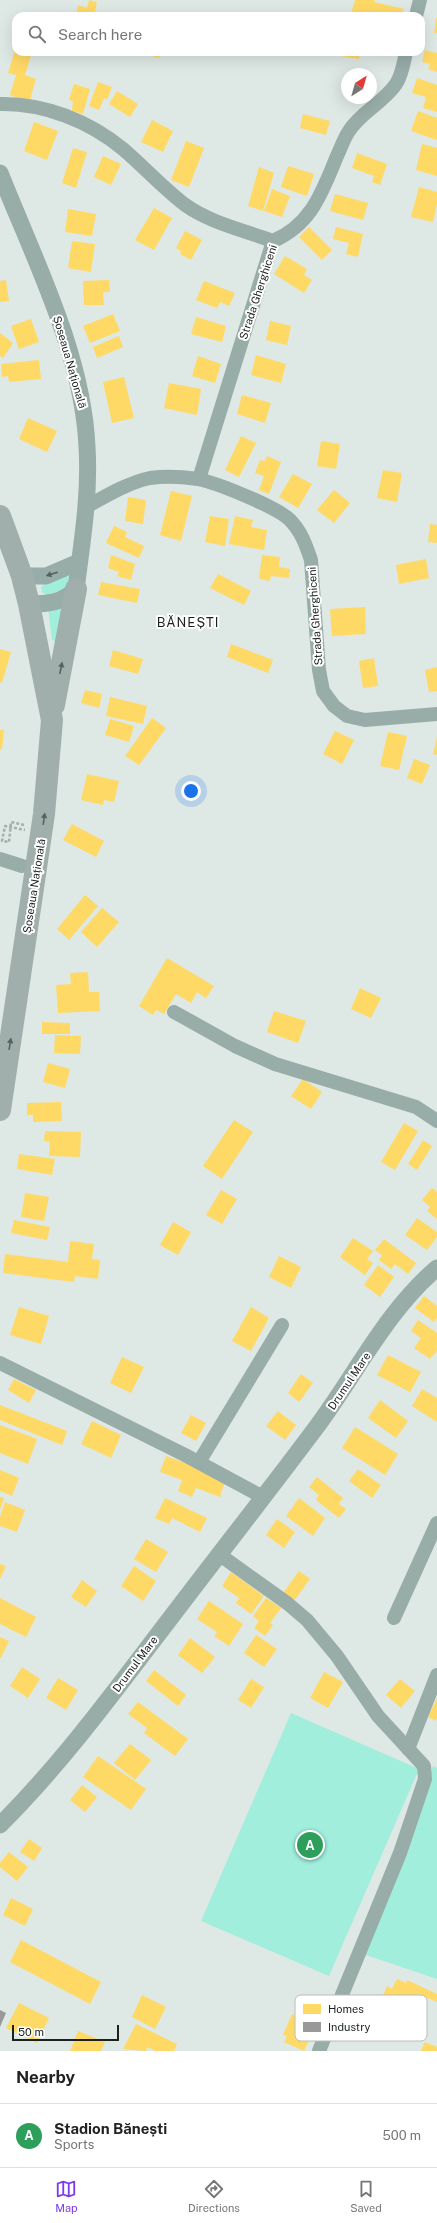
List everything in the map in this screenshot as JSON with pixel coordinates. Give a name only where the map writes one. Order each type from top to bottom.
[{"type":"highway","name":"Șoseaua Națională","points":[[0,516],[22,576],[41,661],[52,720],[44,814],[0,1110]]},
{"type":"highway","points":[[52,720],[76,590]]},
{"type":"highway","name":"Șoseaua Națională","points":[[0,1009],[28,826],[37,746],[41,661]]},
{"type":"street","points":[[417,12],[420,0]]},
{"type":"street","name":"Strada Gherghiceni","points":[[199,479],[273,241],[299,226],[308,215],[320,195],[348,132],[361,116],[386,96],[397,83],[405,56]]},
{"type":"street","points":[[0,104],[43,108],[76,120],[112,142],[184,204],[204,216],[273,241]]},
{"type":"street","name":"Șoseaua Națională","points":[[0,174],[55,311],[77,380],[84,409],[87,446],[86,507],[76,590]]},
{"type":"street","name":"Strada Gherghiceni","points":[[86,507],[126,486],[150,478],[199,479],[264,504],[289,520],[299,531],[306,544],[310,560],[319,670],[323,691],[334,706],[347,716],[365,720],[437,714]]},
{"type":"street","points":[[22,576],[46,576],[80,562]]},
{"type":"street","points":[[29,604],[54,603],[69,597],[76,590]]},
{"type":"street","points":[[0,859],[22,866]]},
{"type":"street","points":[[174,1012],[235,1046],[275,1064],[416,1107],[437,1120]]},
{"type":"street","name":"Drumul Mare","points":[[0,1825],[26,1799],[66,1752],[220,1554],[338,1398],[404,1302],[422,1280],[437,1268]]},
{"type":"street","points":[[199,1462],[282,1325]]},
{"type":"street","points":[[0,1362],[199,1462],[263,1497]]},
{"type":"street","points":[[394,1618],[437,1523]]},
{"type":"street","points":[[220,1554],[287,1603],[307,1620],[337,1656],[378,1716],[424,1766],[425,1779],[397,1860],[342,1995]]},
{"type":"street","points":[[408,1749],[437,1675]]},
{"type":"street","points":[[319,2051],[323,2041]]},
{"type":"path","points":[[5,826],[2,841],[9,842],[11,822],[28,826]]},
{"type":"green space","points":[[71,576],[71,580],[63,590],[46,595],[42,592],[41,587],[46,582]]},
{"type":"green space","points":[[67,605],[57,642],[52,640],[48,608]]},
{"type":"green space","points":[[291,1713],[419,1769],[329,1976],[201,1921]]},
{"type":"green space","points":[[433,1766],[437,1768],[437,1979],[363,1954],[383,1907]]},
{"type":"building: Homes","points":[[89,0],[97,2],[95,12],[77,12],[78,5],[87,8]]},
{"type":"building: Homes","points":[[355,0],[375,0],[374,2],[404,9],[403,12],[352,12]]},
{"type":"building: Homes","points":[[436,18],[437,33],[434,33]]},
{"type":"building: Homes","points":[[425,50],[437,53],[437,72],[428,69],[430,64],[422,62],[424,56],[425,56]]},
{"type":"building: Homes","points":[[13,56],[31,56],[25,75],[36,79],[29,103],[10,95],[16,75],[8,73]]},
{"type":"building: Homes","points":[[341,56],[359,56],[359,59]]},
{"type":"building: Homes","points":[[417,78],[437,85],[437,112],[423,108],[426,97],[412,93]]},
{"type":"building: Homes","points":[[98,82],[112,87],[107,100],[104,98],[99,110],[89,106]]},
{"type":"building: Homes","points":[[74,84],[90,89],[83,114],[72,111],[73,102],[69,100]]},
{"type":"building: Homes","points":[[117,91],[138,104],[130,117],[109,104]]},
{"type":"building: Homes","points":[[418,111],[437,118],[437,140],[411,131]]},
{"type":"building: Homes","points":[[303,114],[330,121],[326,135],[300,128]]},
{"type":"building: Homes","points":[[152,120],[173,131],[163,152],[141,142]]},
{"type":"building: Homes","points":[[34,122],[58,131],[47,160],[24,151]]},
{"type":"building: Homes","points":[[186,141],[204,148],[189,187],[171,180]]},
{"type":"building: Homes","points":[[422,144],[437,148],[437,176],[416,170]]},
{"type":"building: Homes","points":[[73,148],[87,152],[76,188],[62,183]]},
{"type":"building: Homes","points":[[357,153],[387,164],[380,185],[372,182],[374,176],[352,168]]},
{"type":"building: Homes","points":[[103,156],[121,164],[111,185],[94,177]]},
{"type":"building: Homes","points":[[288,166],[314,174],[307,196],[281,187]]},
{"type":"building: Homes","points":[[259,167],[274,173],[263,211],[248,206]]},
{"type":"building: Homes","points":[[419,187],[437,192],[437,204],[433,222],[411,217]]},
{"type":"building: Homes","points":[[272,189],[290,196],[282,217],[264,211]]},
{"type":"building: Homes","points":[[335,194],[368,203],[363,220],[330,211]]},
{"type":"building: Homes","points":[[154,208],[172,218],[154,250],[135,240]]},
{"type":"building: Homes","points":[[68,209],[96,214],[92,236],[65,232]]},
{"type":"building: Homes","points":[[309,227],[332,250],[322,260],[299,237]]},
{"type":"building: Homes","points":[[336,227],[363,234],[358,257],[346,254],[349,243],[333,239]]},
{"type":"building: Homes","points":[[185,231],[202,240],[191,260],[180,254],[181,251],[176,248]]},
{"type":"building: Homes","points":[[72,241],[95,244],[91,272],[68,268]]},
{"type":"building: Homes","points":[[285,256],[307,269],[304,275],[312,280],[304,293],[274,274]]},
{"type":"building: Homes","points":[[6,280],[9,301],[0,302],[0,281]]},
{"type":"building: Homes","points":[[109,280],[110,292],[103,292],[104,305],[84,305],[83,281]]},
{"type":"building: Homes","points":[[204,281],[235,293],[229,306],[220,302],[217,308],[196,300]]},
{"type":"building: Homes","points":[[113,314],[120,331],[90,343],[83,326]]},
{"type":"building: Homes","points":[[196,317],[226,326],[222,342],[191,334]]},
{"type":"building: Homes","points":[[31,319],[39,342],[19,349],[11,326]]},
{"type":"building: Homes","points":[[270,321],[291,326],[287,345],[266,340]]},
{"type":"building: Homes","points":[[0,333],[13,343],[3,358],[0,356]]},
{"type":"building: Homes","points":[[119,336],[123,347],[97,358],[93,347]]},
{"type":"building: Homes","points":[[256,355],[286,364],[281,383],[251,375]]},
{"type":"building: Homes","points":[[198,356],[221,364],[215,383],[192,376]]},
{"type":"building: Homes","points":[[39,360],[41,379],[9,382],[8,376],[2,377],[1,364]]},
{"type":"building: Homes","points":[[124,377],[134,418],[112,423],[103,382]]},
{"type":"building: Homes","points":[[169,383],[201,389],[197,415],[164,408]]},
{"type":"building: Homes","points":[[242,395],[271,403],[265,423],[237,414]]},
{"type":"building: Homes","points":[[28,418],[57,431],[47,452],[19,439]]},
{"type":"building: Homes","points":[[241,436],[256,443],[239,477],[225,470]]},
{"type":"building: Homes","points":[[321,441],[340,444],[336,469],[317,466]]},
{"type":"building: Homes","points":[[267,456],[281,462],[269,494],[259,490],[264,476],[255,473],[260,460],[265,461]]},
{"type":"building: Homes","points":[[383,470],[402,473],[397,502],[377,498]]},
{"type":"building: Homes","points":[[293,474],[312,484],[298,508],[279,497]]},
{"type":"building: Homes","points":[[334,490],[350,503],[334,523],[317,510]]},
{"type":"building: Homes","points":[[171,491],[192,496],[181,541],[160,535]]},
{"type":"building: Homes","points":[[128,497],[146,500],[143,524],[125,521]]},
{"type":"building: Homes","points":[[210,516],[229,519],[225,546],[205,542]]},
{"type":"building: Homes","points":[[235,516],[253,520],[251,527],[267,530],[264,550],[229,544]]},
{"type":"building: Homes","points":[[430,524],[437,525],[437,543],[428,542]]},
{"type":"building: Homes","points":[[114,526],[127,532],[125,537],[144,546],[139,558],[106,543]]},
{"type":"building: Homes","points":[[111,555],[135,564],[131,580],[117,576],[119,572],[108,568]]},
{"type":"building: Homes","points":[[262,555],[280,557],[279,567],[290,569],[289,578],[271,576],[270,581],[259,579]]},
{"type":"building: Homes","points":[[426,559],[429,578],[399,584],[396,565]]},
{"type":"building: Homes","points":[[218,574],[251,591],[244,605],[210,588]]},
{"type":"building: Homes","points":[[101,582],[140,589],[137,603],[98,595]]},
{"type":"building: Homes","points":[[365,607],[366,634],[332,636],[330,609]]},
{"type":"building: Homes","points":[[231,644],[273,660],[268,673],[227,657]]},
{"type":"building: Homes","points":[[0,649],[11,652],[2,683],[0,682]]},
{"type":"building: Homes","points":[[113,650],[143,659],[138,674],[109,666]]},
{"type":"building: Homes","points":[[374,658],[378,686],[363,688],[359,661]]},
{"type":"building: Homes","points":[[437,667],[437,691],[429,692],[425,670]]},
{"type":"building: Homes","points":[[85,690],[102,694],[99,708],[81,703]]},
{"type":"building: Homes","points":[[110,697],[147,706],[143,724],[106,716]]},
{"type":"building: Homes","points":[[152,718],[166,728],[139,765],[125,756]]},
{"type":"building: Homes","points":[[110,719],[134,726],[129,742],[105,735]]},
{"type":"building: Homes","points":[[0,730],[4,730],[2,750],[0,749]]},
{"type":"building: Homes","points":[[335,731],[354,740],[342,764],[323,754]]},
{"type":"building: Homes","points":[[388,732],[407,736],[399,770],[380,766]]},
{"type":"building: Homes","points":[[437,737],[437,755],[433,754]]},
{"type":"building: Homes","points":[[414,759],[430,765],[422,784],[407,778]]},
{"type":"building: Homes","points":[[87,774],[119,781],[114,802],[104,800],[103,805],[81,800]]},
{"type":"building: Homes","points":[[72,824],[104,841],[96,857],[63,840]]},
{"type":"building: Homes","points":[[85,895],[98,906],[69,940],[57,929]]},
{"type":"building: Homes","points":[[102,908],[119,922],[97,947],[81,932]]},
{"type":"building: Homes","points":[[167,958],[214,986],[206,998],[197,992],[191,1003],[176,994],[164,1014],[156,1010],[153,1015],[139,1006]]},
{"type":"building: Homes","points":[[88,972],[89,992],[99,992],[100,1011],[58,1013],[56,985],[71,984],[70,973]]},
{"type":"building: Homes","points":[[360,988],[381,998],[371,1018],[351,1009]]},
{"type":"building: Homes","points":[[274,1011],[306,1021],[298,1043],[267,1032]]},
{"type":"building: Homes","points":[[42,1022],[70,1023],[70,1034],[42,1034]]},
{"type":"building: Homes","points":[[55,1035],[81,1036],[80,1054],[54,1053]]},
{"type":"building: Homes","points":[[48,1063],[70,1069],[65,1088],[43,1082]]},
{"type":"building: Homes","points":[[303,1079],[322,1092],[311,1109],[291,1096]]},
{"type":"building: Homes","points":[[61,1102],[62,1121],[33,1122],[33,1115],[27,1115],[27,1103]]},
{"type":"building: Homes","points":[[234,1120],[253,1132],[222,1179],[203,1166]]},
{"type":"building: Homes","points":[[404,1123],[418,1131],[395,1170],[381,1162]]},
{"type":"building: Homes","points":[[45,1131],[81,1132],[80,1157],[49,1156],[50,1142],[44,1141]]},
{"type":"building: Homes","points":[[423,1140],[432,1146],[417,1170],[408,1164]]},
{"type":"building: Homes","points":[[19,1154],[55,1159],[52,1175],[17,1169]]},
{"type":"building: Homes","points":[[432,1188],[437,1192],[437,1219],[427,1211],[430,1207],[422,1200]]},
{"type":"building: Homes","points":[[221,1190],[237,1199],[222,1224],[206,1215]]},
{"type":"building: Homes","points":[[25,1193],[49,1197],[44,1221],[21,1217]]},
{"type":"building: Homes","points":[[417,1218],[437,1232],[437,1237],[427,1250],[405,1235]]},
{"type":"building: Homes","points":[[14,1220],[50,1227],[47,1240],[11,1233]]},
{"type":"building: Homes","points":[[173,1222],[191,1232],[178,1255],[160,1245]]},
{"type":"building: Homes","points":[[353,1238],[373,1251],[367,1259],[373,1263],[365,1275],[340,1257]]},
{"type":"building: Homes","points":[[384,1239],[416,1263],[408,1274],[395,1264],[391,1269],[379,1260],[382,1255],[375,1250]]},
{"type":"building: Homes","points":[[70,1241],[94,1244],[92,1259],[100,1260],[98,1279],[75,1276],[74,1282],[3,1273],[5,1254],[68,1262]]},
{"type":"building: Homes","points":[[279,1256],[301,1267],[291,1288],[269,1277]]},
{"type":"building: Homes","points":[[378,1265],[394,1277],[380,1297],[364,1285]]},
{"type":"building: Homes","points":[[424,1296],[437,1306],[437,1318],[434,1322],[415,1308]]},
{"type":"building: Homes","points":[[19,1307],[49,1316],[41,1344],[10,1335]]},
{"type":"building: Homes","points":[[251,1307],[269,1318],[251,1351],[232,1341]]},
{"type":"building: Homes","points":[[418,1320],[437,1333],[437,1351],[430,1359],[414,1348],[421,1338],[411,1331]]},
{"type":"building: Homes","points":[[388,1355],[421,1372],[410,1392],[377,1375]]},
{"type":"building: Homes","points":[[122,1357],[144,1367],[131,1393],[110,1383]]},
{"type":"building: Homes","points":[[301,1374],[313,1383],[299,1402],[288,1393]]},
{"type":"building: Homes","points":[[14,1379],[36,1390],[29,1403],[8,1390]]},
{"type":"building: Homes","points":[[422,1389],[437,1398],[437,1422],[412,1406]]},
{"type":"building: Homes","points":[[380,1400],[408,1421],[396,1438],[368,1418]]},
{"type":"building: Homes","points":[[0,1405],[67,1431],[62,1445],[0,1420]]},
{"type":"building: Homes","points":[[278,1411],[296,1425],[285,1440],[266,1426]]},
{"type":"building: Homes","points":[[191,1415],[206,1423],[196,1441],[181,1433]]},
{"type":"building: Homes","points":[[92,1421],[121,1435],[111,1458],[81,1444]]},
{"type":"building: Homes","points":[[0,1425],[37,1439],[28,1464],[0,1453]]},
{"type":"building: Homes","points":[[355,1427],[398,1454],[385,1475],[342,1448]]},
{"type":"building: Homes","points":[[166,1456],[226,1478],[220,1497],[196,1488],[192,1497],[178,1491],[182,1480],[160,1472]]},
{"type":"building: Homes","points":[[358,1469],[381,1485],[372,1498],[349,1481]]},
{"type":"building: Homes","points":[[0,1470],[19,1478],[12,1496],[0,1491]]},
{"type":"building: Homes","points":[[317,1477],[343,1498],[339,1504],[346,1509],[339,1518],[316,1500],[319,1495],[309,1487]]},
{"type":"building: Homes","points":[[0,1497],[4,1498],[0,1510]]},
{"type":"building: Homes","points":[[165,1498],[207,1518],[200,1532],[172,1518],[169,1524],[155,1518]]},
{"type":"building: Homes","points":[[299,1498],[325,1518],[313,1536],[286,1516]]},
{"type":"building: Homes","points":[[5,1502],[25,1510],[17,1532],[0,1526],[0,1517]]},
{"type":"building: Homes","points":[[277,1519],[295,1532],[284,1548],[266,1535]]},
{"type":"building: Homes","points":[[146,1539],[168,1552],[156,1572],[134,1559]]},
{"type":"building: Homes","points":[[0,1564],[6,1566],[0,1579]]},
{"type":"building: Homes","points":[[134,1566],[156,1581],[143,1601],[121,1586]]},
{"type":"building: Homes","points":[[299,1571],[310,1579],[294,1601],[283,1593]]},
{"type":"building: Homes","points":[[231,1572],[264,1596],[251,1614],[236,1603],[239,1598],[222,1586]]},
{"type":"building: Homes","points":[[82,1580],[97,1591],[86,1607],[71,1597]]},
{"type":"building: Homes","points":[[0,1598],[36,1617],[26,1637],[0,1624]]},
{"type":"building: Homes","points":[[266,1598],[281,1608],[270,1623],[273,1625],[265,1636],[254,1628],[259,1621],[253,1616]]},
{"type":"building: Homes","points":[[209,1601],[243,1624],[229,1646],[214,1636],[217,1632],[197,1619]]},
{"type":"building: Homes","points":[[256,1635],[277,1649],[264,1667],[244,1653]]},
{"type":"building: Homes","points":[[0,1637],[9,1641],[1,1658],[0,1658]]},
{"type":"building: Homes","points":[[190,1638],[215,1657],[202,1673],[178,1655]]},
{"type":"building: Homes","points":[[22,1667],[40,1679],[28,1698],[10,1686]]},
{"type":"building: Homes","points":[[154,1670],[186,1695],[178,1706],[146,1681]]},
{"type":"building: Homes","points":[[324,1672],[343,1682],[328,1708],[310,1698]]},
{"type":"building: Homes","points":[[58,1678],[78,1690],[66,1710],[46,1698]]},
{"type":"building: Homes","points":[[251,1679],[264,1687],[251,1708],[238,1700]]},
{"type":"building: Homes","points":[[400,1679],[415,1691],[401,1708],[386,1695]]},
{"type":"building: Homes","points":[[437,1698],[437,1718],[436,1721],[428,1717]]},
{"type":"building: Homes","points":[[138,1702],[188,1739],[175,1756],[144,1733],[147,1728],[128,1714]]},
{"type":"building: Homes","points":[[130,1744],[151,1760],[135,1780],[114,1763]]},
{"type":"building: Homes","points":[[98,1756],[146,1789],[131,1810],[83,1777]]},
{"type":"building: Homes","points":[[82,1785],[97,1797],[85,1812],[70,1800]]},
{"type":"building: Homes","points":[[29,1839],[42,1848],[34,1861],[20,1852]]},
{"type":"building: Homes","points":[[9,1852],[28,1867],[17,1881],[0,1867],[0,1863]]},
{"type":"building: Homes","points":[[11,1898],[33,1909],[25,1926],[3,1915]]},
{"type":"building: Homes","points":[[21,1940],[101,1982],[90,2004],[10,1962]]},
{"type":"building: Homes","points":[[397,1979],[406,1983],[407,1980],[437,1994],[437,2002],[427,1998],[427,1995],[383,1995],[387,1986],[392,1989]]},
{"type":"building: Homes","points":[[142,1995],[166,2007],[155,2029],[132,2017]]},
{"type":"building: Homes","points":[[19,2003],[49,2018],[37,2043],[6,2028]]},
{"type":"building: Homes","points":[[292,2014],[295,2016],[295,2041],[308,2041],[304,2051],[284,2042],[287,2036],[283,2035]]},
{"type":"building: Homes","points":[[136,2024],[177,2044],[174,2051],[155,2051],[148,2047],[146,2051],[123,2049]]},
{"type":"building: Homes","points":[[78,2031],[105,2042],[101,2051],[70,2051]]},
{"type":"building: Homes","points":[[425,2042],[437,2047],[437,2051],[421,2051]]},
{"type":"building: Industry","points":[[0,2010],[6,2013],[0,2027]]},
{"type":"place","name":"Stadion Bănești","points":[[310,1845]]},
{"type":"district","name":"BĂNEȘTI","points":[[188,622]]}]
